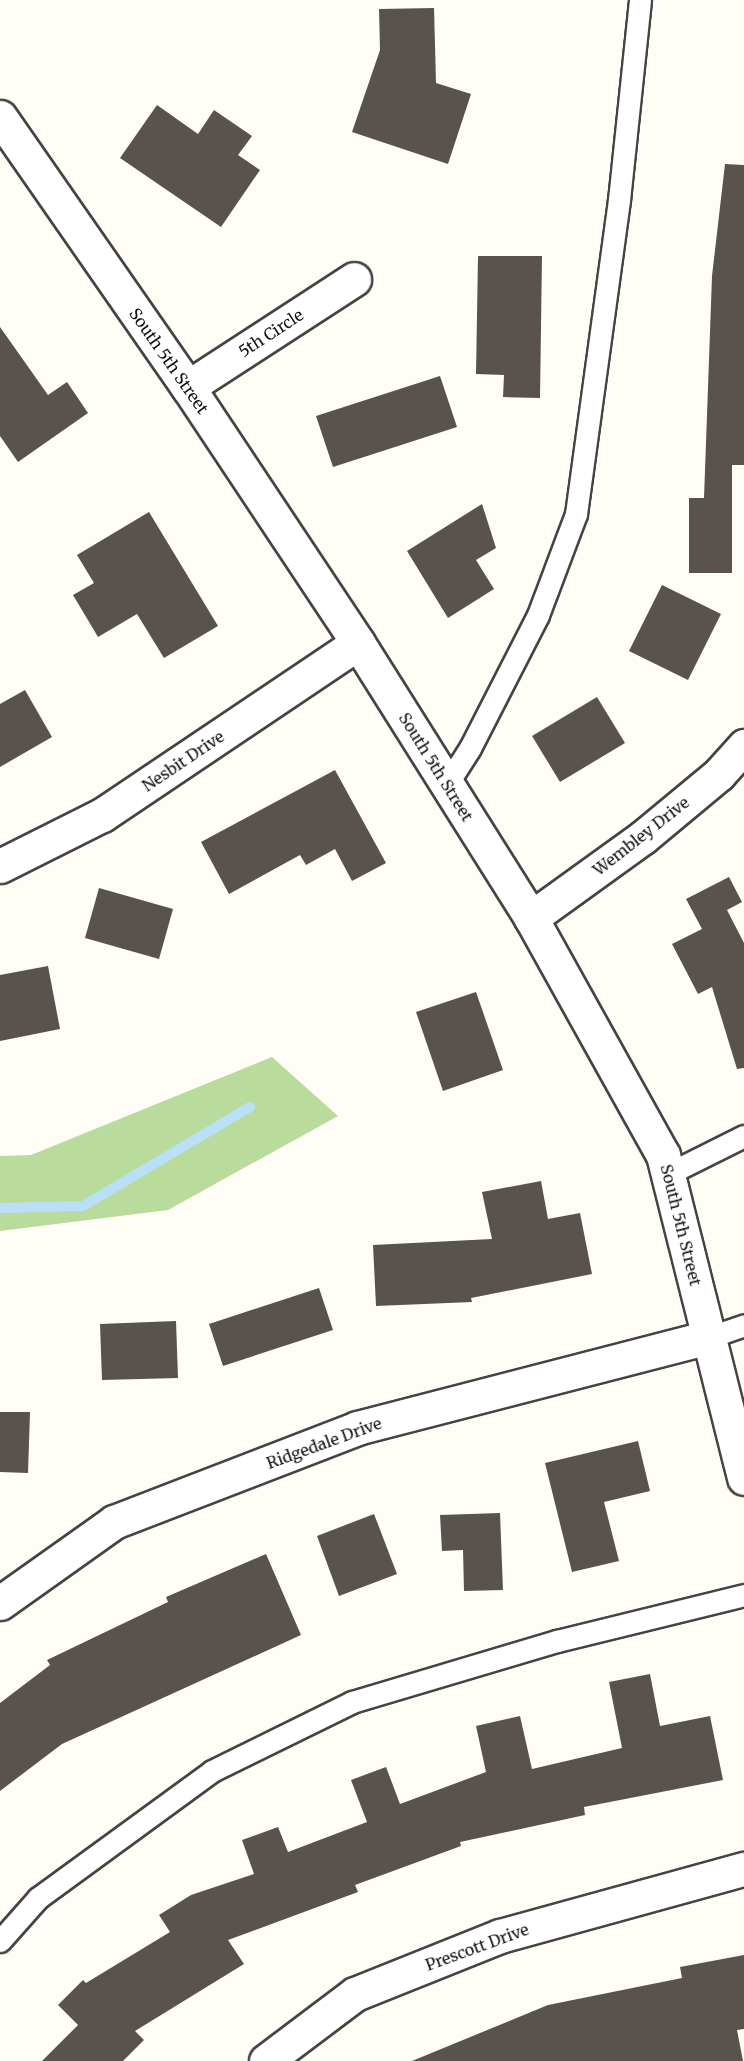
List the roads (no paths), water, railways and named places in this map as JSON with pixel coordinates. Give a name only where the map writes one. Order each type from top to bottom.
[{"type":"street","name":"South 5th Street","points":[[0,117],[188,387],[358,643],[531,918],[663,1155],[744,1478]]},
{"type":"street","name":"5th Circle","points":[[188,387],[354,279]]},
{"type":"street","name":"Nesbit Drive","points":[[0,866],[102,815],[358,643]]},
{"type":"street","name":"Wembley Drive","points":[[531,918],[642,838],[719,774],[744,746]]},
{"type":"street","name":"Ridgedale Drive","points":[[0,1603],[114,1522],[357,1428],[710,1337]]},
{"type":"street","name":"Prescott Drive","points":[[266,2061],[355,1994],[500,1936],[744,1869]]},
{"type":"lane","points":[[447,784],[470,748],[538,615],[576,514],[619,200],[640,0]]},
{"type":"lane","points":[[668,1174],[744,1136]]},
{"type":"lane","points":[[710,1337],[744,1324]]},
{"type":"lane","points":[[0,1941],[38,1898],[212,1771],[352,1702],[557,1641],[744,1595]]},
{"type":"waterway","points":[[0,1208],[83,1206],[250,1107]]}]
